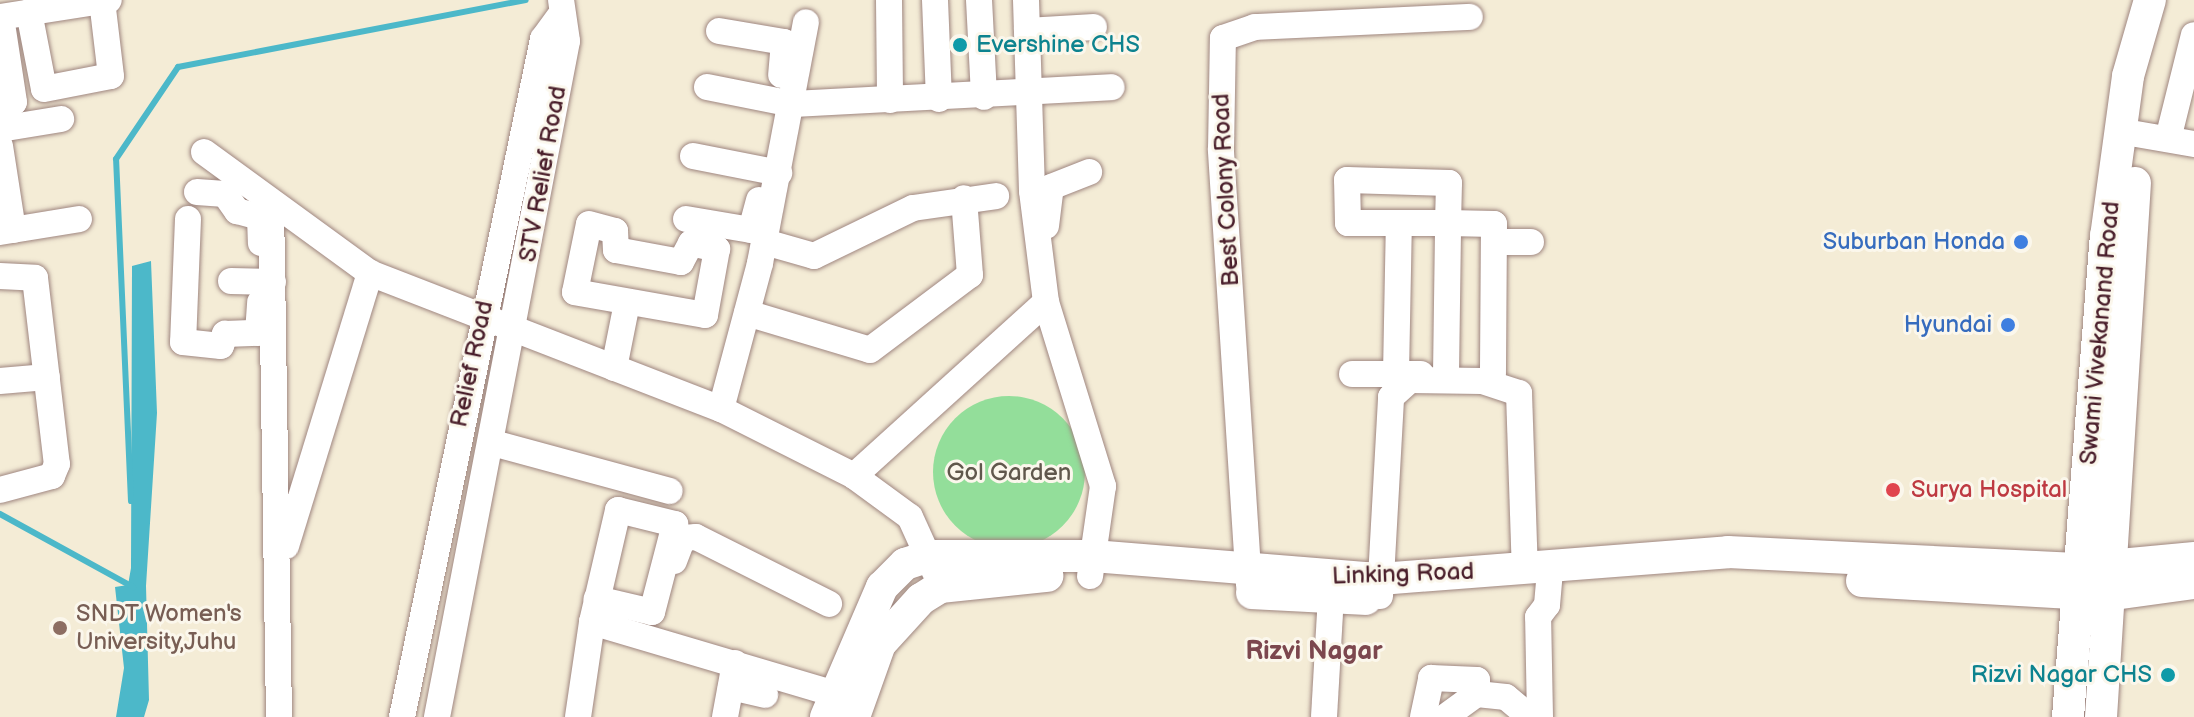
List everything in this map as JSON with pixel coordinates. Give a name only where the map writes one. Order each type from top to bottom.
[{"type":"main road","name":"Swami Vivekanand Road","points":[[2143,135],[2150,0]]},
{"type":"main road","name":"Swami Vivekanand Road","points":[[2068,717],[2092,581],[2108,366],[2143,135],[2172,0]]},
{"type":"main road","name":"Linking Road","points":[[829,705],[882,587],[905,564],[929,556],[1092,566],[1333,589],[1539,585],[1727,562],[2092,581]]},
{"type":"main road","points":[[2092,581],[2194,558]]},
{"type":"main road","name":"Linking Road","points":[[940,587],[1092,566]]},
{"type":"main road","name":"Swami Vivekanand Road","points":[[2092,581],[2101,717]]},
{"type":"main road","points":[[2092,581],[2194,583]]},
{"type":"main road","points":[[854,717],[899,616],[940,587]]},
{"type":"street","points":[[9,12],[109,0]]},
{"type":"street","points":[[889,0],[890,100]]},
{"type":"street","points":[[935,0],[939,99]]},
{"type":"street","points":[[979,0],[984,97]]},
{"type":"street","points":[[1026,0],[1046,302],[1098,460],[1102,513],[1092,566]]},
{"type":"street","points":[[9,12],[44,89],[111,76],[85,2]]},
{"type":"street","name":"Relief Road","points":[[402,717],[481,319],[543,39],[560,9]]},
{"type":"street","name":"STV Relief Road","points":[[515,331],[567,41],[560,9]]},
{"type":"street","points":[[0,108],[14,102],[9,12]]},
{"type":"street","name":"Best Colony Road","points":[[1249,582],[1221,149],[1223,38],[1255,27],[1470,17]]},
{"type":"street","points":[[721,409],[765,242],[772,172],[784,103],[806,22]]},
{"type":"street","points":[[1027,31],[1094,27]]},
{"type":"street","points":[[719,31],[784,42],[784,103]]},
{"type":"street","points":[[2194,35],[2143,135],[2194,144]]},
{"type":"street","points":[[707,87],[784,103],[1030,95],[1112,87]]},
{"type":"street","points":[[0,129],[61,119]]},
{"type":"street","points":[[523,131],[550,135]]},
{"type":"street","points":[[0,146],[6,231],[79,219]]},
{"type":"street","points":[[204,152],[370,273],[481,319],[721,409],[854,476],[910,517],[940,587]]},
{"type":"street","points":[[693,156],[772,172]]},
{"type":"street","points":[[686,219],[753,228],[772,172]]},
{"type":"street","points":[[1042,251],[1051,187],[1089,172]]},
{"type":"street","points":[[1446,374],[1448,223],[1449,183],[1345,182],[1345,221],[1399,223],[1448,223],[1492,223],[1493,374]]},
{"type":"street","points":[[197,192],[225,194],[237,211],[260,217],[267,282],[279,569],[279,717]]},
{"type":"street","points":[[765,242],[814,256],[894,215],[996,196]]},
{"type":"street","points":[[188,219],[183,342],[218,347],[225,334],[258,333],[267,282],[271,203]]},
{"type":"street","points":[[748,310],[870,350],[970,275],[961,203]]},
{"type":"street","points":[[1396,374],[1399,223]]},
{"type":"street","points":[[586,225],[615,231],[616,250],[681,262],[691,243],[717,249],[704,316],[627,303],[574,289],[586,225]]},
{"type":"street","points":[[1494,242],[1531,242]]},
{"type":"street","points":[[279,569],[370,273]]},
{"type":"street","points":[[0,276],[35,278],[56,472],[3,487]]},
{"type":"street","points":[[231,281],[267,282]]},
{"type":"street","points":[[854,476],[1046,302]]},
{"type":"street","points":[[614,368],[627,303]]},
{"type":"street","points":[[748,310],[801,322]]},
{"type":"street","name":"Relief Road","points":[[437,717],[515,331]]},
{"type":"street","points":[[1352,374],[1524,375],[1534,388],[1540,717]]},
{"type":"street","points":[[0,381],[47,377]]},
{"type":"street","points":[[1380,588],[1391,397],[1410,380],[1482,381],[1519,393],[1539,585]]},
{"type":"street","points":[[493,443],[597,460],[670,491]]},
{"type":"street","points":[[578,717],[595,610],[623,507],[676,525],[655,608],[639,624]]},
{"type":"street","points":[[639,624],[679,544],[689,537],[829,604]]},
{"type":"street","points":[[1324,717],[1333,589]]},
{"type":"street","points":[[595,610],[711,644],[733,675],[762,687],[829,705]]},
{"type":"street","points":[[725,717],[733,675]]},
{"type":"street","points":[[1423,717],[1427,679],[1475,679],[1477,694]]},
{"type":"street","points":[[1445,717],[1477,694],[1506,697],[1530,717]]},
{"type":"green space","name":"Gol Garden","points":[[1009,396],[1038,401],[1063,418],[1080,443],[1085,472],[1080,501],[1063,526],[1038,543],[1009,548],[980,543],[955,526],[938,501],[933,472],[938,443],[955,418],[980,401]]},
{"type":"water","points":[[151,261],[157,413],[146,586],[149,700],[144,717],[116,717],[124,668],[115,587],[128,585],[131,568],[132,266]]},
{"type":"waterway","points":[[131,501],[116,159],[178,67],[526,0]]},
{"type":"waterway","points":[[0,514],[133,587]]},
{"type":"place","name":"Evershine CHS","points":[[960,45]]},
{"type":"place","name":"Suburban Honda","points":[[2021,242]]},
{"type":"place","name":"Hyundai","points":[[2008,325]]},
{"type":"place","name":"Surya Hospital","points":[[1893,490]]},
{"type":"place","name":"SNDT Women's University,Juhu","points":[[60,628]]},
{"type":"place","name":"Rizvi Nagar CHS","points":[[2168,675]]},
{"type":"district","name":"Rizvi Nagar","points":[[1314,652]]}]
